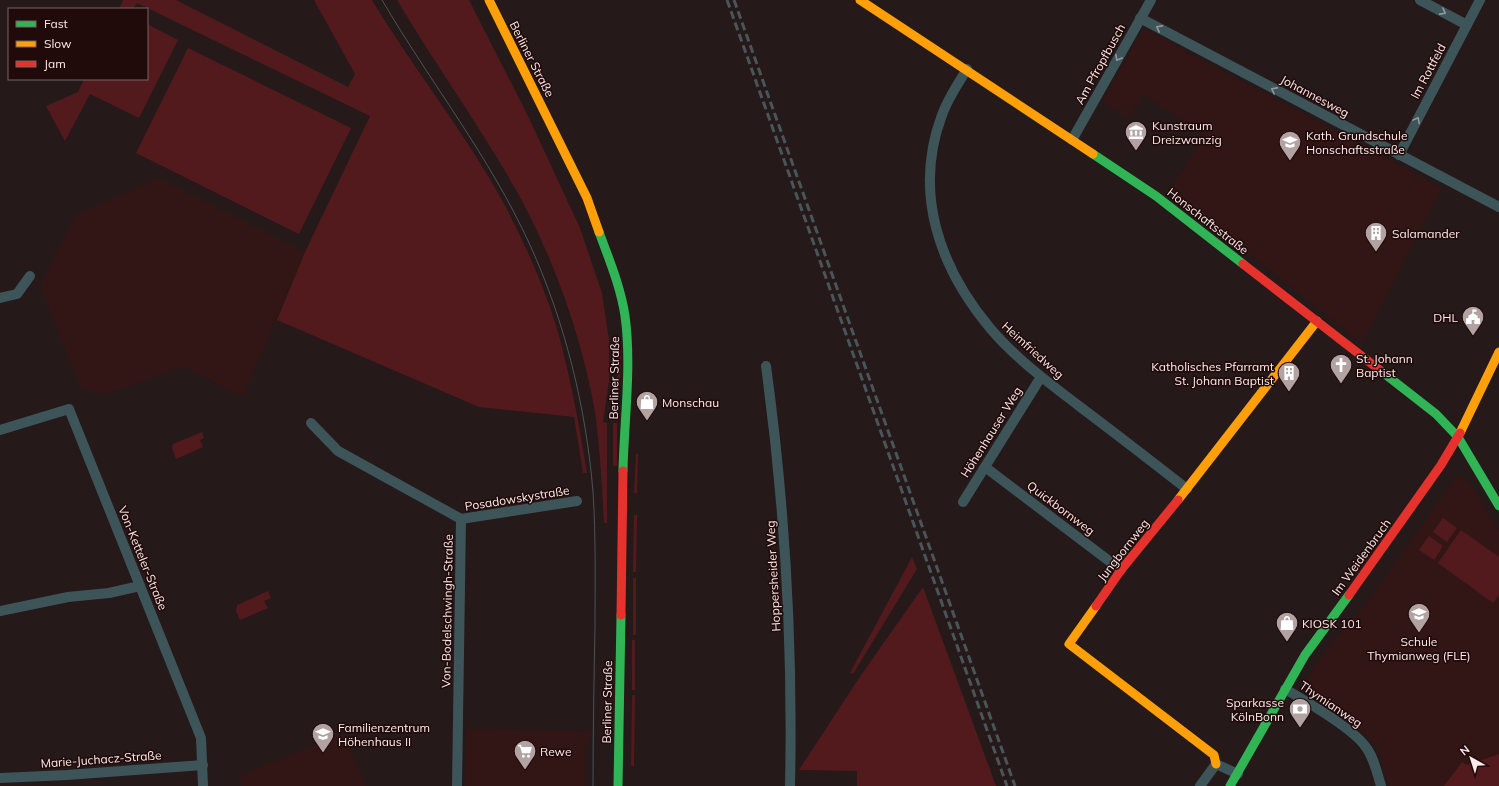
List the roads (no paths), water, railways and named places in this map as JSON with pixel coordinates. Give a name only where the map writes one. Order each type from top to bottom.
[{"type":"street","name":"Berliner Straße","points":[[489,0],[586,198],[614,270],[625,316],[628,371],[623,463],[618,786]]},
{"type":"street","name":"Honschaftsstraße","points":[[860,0],[967,69],[1162,200],[1436,414],[1458,437],[1499,506]]},
{"type":"street","name":"Am Pfropfbusch","points":[[1072,140],[1151,0]]},
{"type":"street","points":[[1420,0],[1467,24]]},
{"type":"street","name":"Im Rottfeld","points":[[1398,155],[1480,0]]},
{"type":"street","name":"Johannesweg","points":[[1140,18],[1308,108],[1499,207]]},
{"type":"street","name":"Heimfriedweg","points":[[967,69],[952,92],[942,114],[930,164],[933,219],[942,248],[953,274],[972,304],[990,328],[1014,353],[1041,377],[1187,489]]},
{"type":"street","points":[[0,298],[17,294],[30,276]]},
{"type":"street","name":"Jungbornweg","points":[[1216,764],[1214,755],[1069,644],[1121,570],[1187,489],[1317,321]]},
{"type":"street","name":"Im Weidenbruch","points":[[1230,786],[1284,689],[1305,655],[1436,474],[1458,437],[1499,352]]},
{"type":"street","name":"Hoppersheider Weg","points":[[766,366],[781,499],[789,632],[790,786]]},
{"type":"street","name":"Höhenhauser Weg","points":[[963,502],[1041,377]]},
{"type":"street","name":"Von-Ketteler-Straße","points":[[0,430],[69,409],[201,738],[204,786]]},
{"type":"street","name":"Von-Bodelschwingh-Straße","points":[[311,423],[338,451],[461,520],[457,786]]},
{"type":"street","name":"Quickbornweg","points":[[985,467],[1121,570]]},
{"type":"street","name":"Posadowskystraße","points":[[461,520],[577,501]]},
{"type":"street","points":[[0,611],[68,597],[110,592],[140,586]]},
{"type":"street","name":"Thymianweg","points":[[1284,689],[1302,699],[1358,737],[1369,751],[1381,786]]},
{"type":"street","points":[[1200,786],[1216,764],[1238,774]]},
{"type":"street","name":"Marie-Juchacz-Straße","points":[[0,778],[67,775],[203,765]]},
{"type":"tram line","points":[[382,0],[478,150],[514,213],[530,245],[554,304],[572,366],[590,460],[594,509],[595,626],[593,786]]},
{"type":"railway","points":[[727,0],[1007,786]]},
{"type":"railway","points":[[734,0],[1015,786]]},
{"type":"place","name":"Kunstraum Dreizwanzig","points":[[1136,152]]},
{"type":"place","name":"Kath. Grundschule Honschaftsstraße","points":[[1290,162]]},
{"type":"place","name":"Salamander","points":[[1376,252]]},
{"type":"place","name":"DHL","points":[[1473,336]]},
{"type":"place","name":"St. Johann Baptist","points":[[1341,384]]},
{"type":"place","name":"Katholisches Pfarramt St. Johann Baptist","points":[[1289,392]]},
{"type":"place","name":"Monschau","points":[[647,422]]},
{"type":"place","name":"Schule Thymianweg (FLE)","points":[[1419,634]]},
{"type":"place","name":"KIOSK 101","points":[[1287,642]]},
{"type":"place","name":"Sparkasse KölnBonn","points":[[1300,728]]},
{"type":"place","name":"Familienzentrum Höhenhaus II","points":[[323,754]]},
{"type":"place","name":"Rewe","points":[[525,770]]}]
